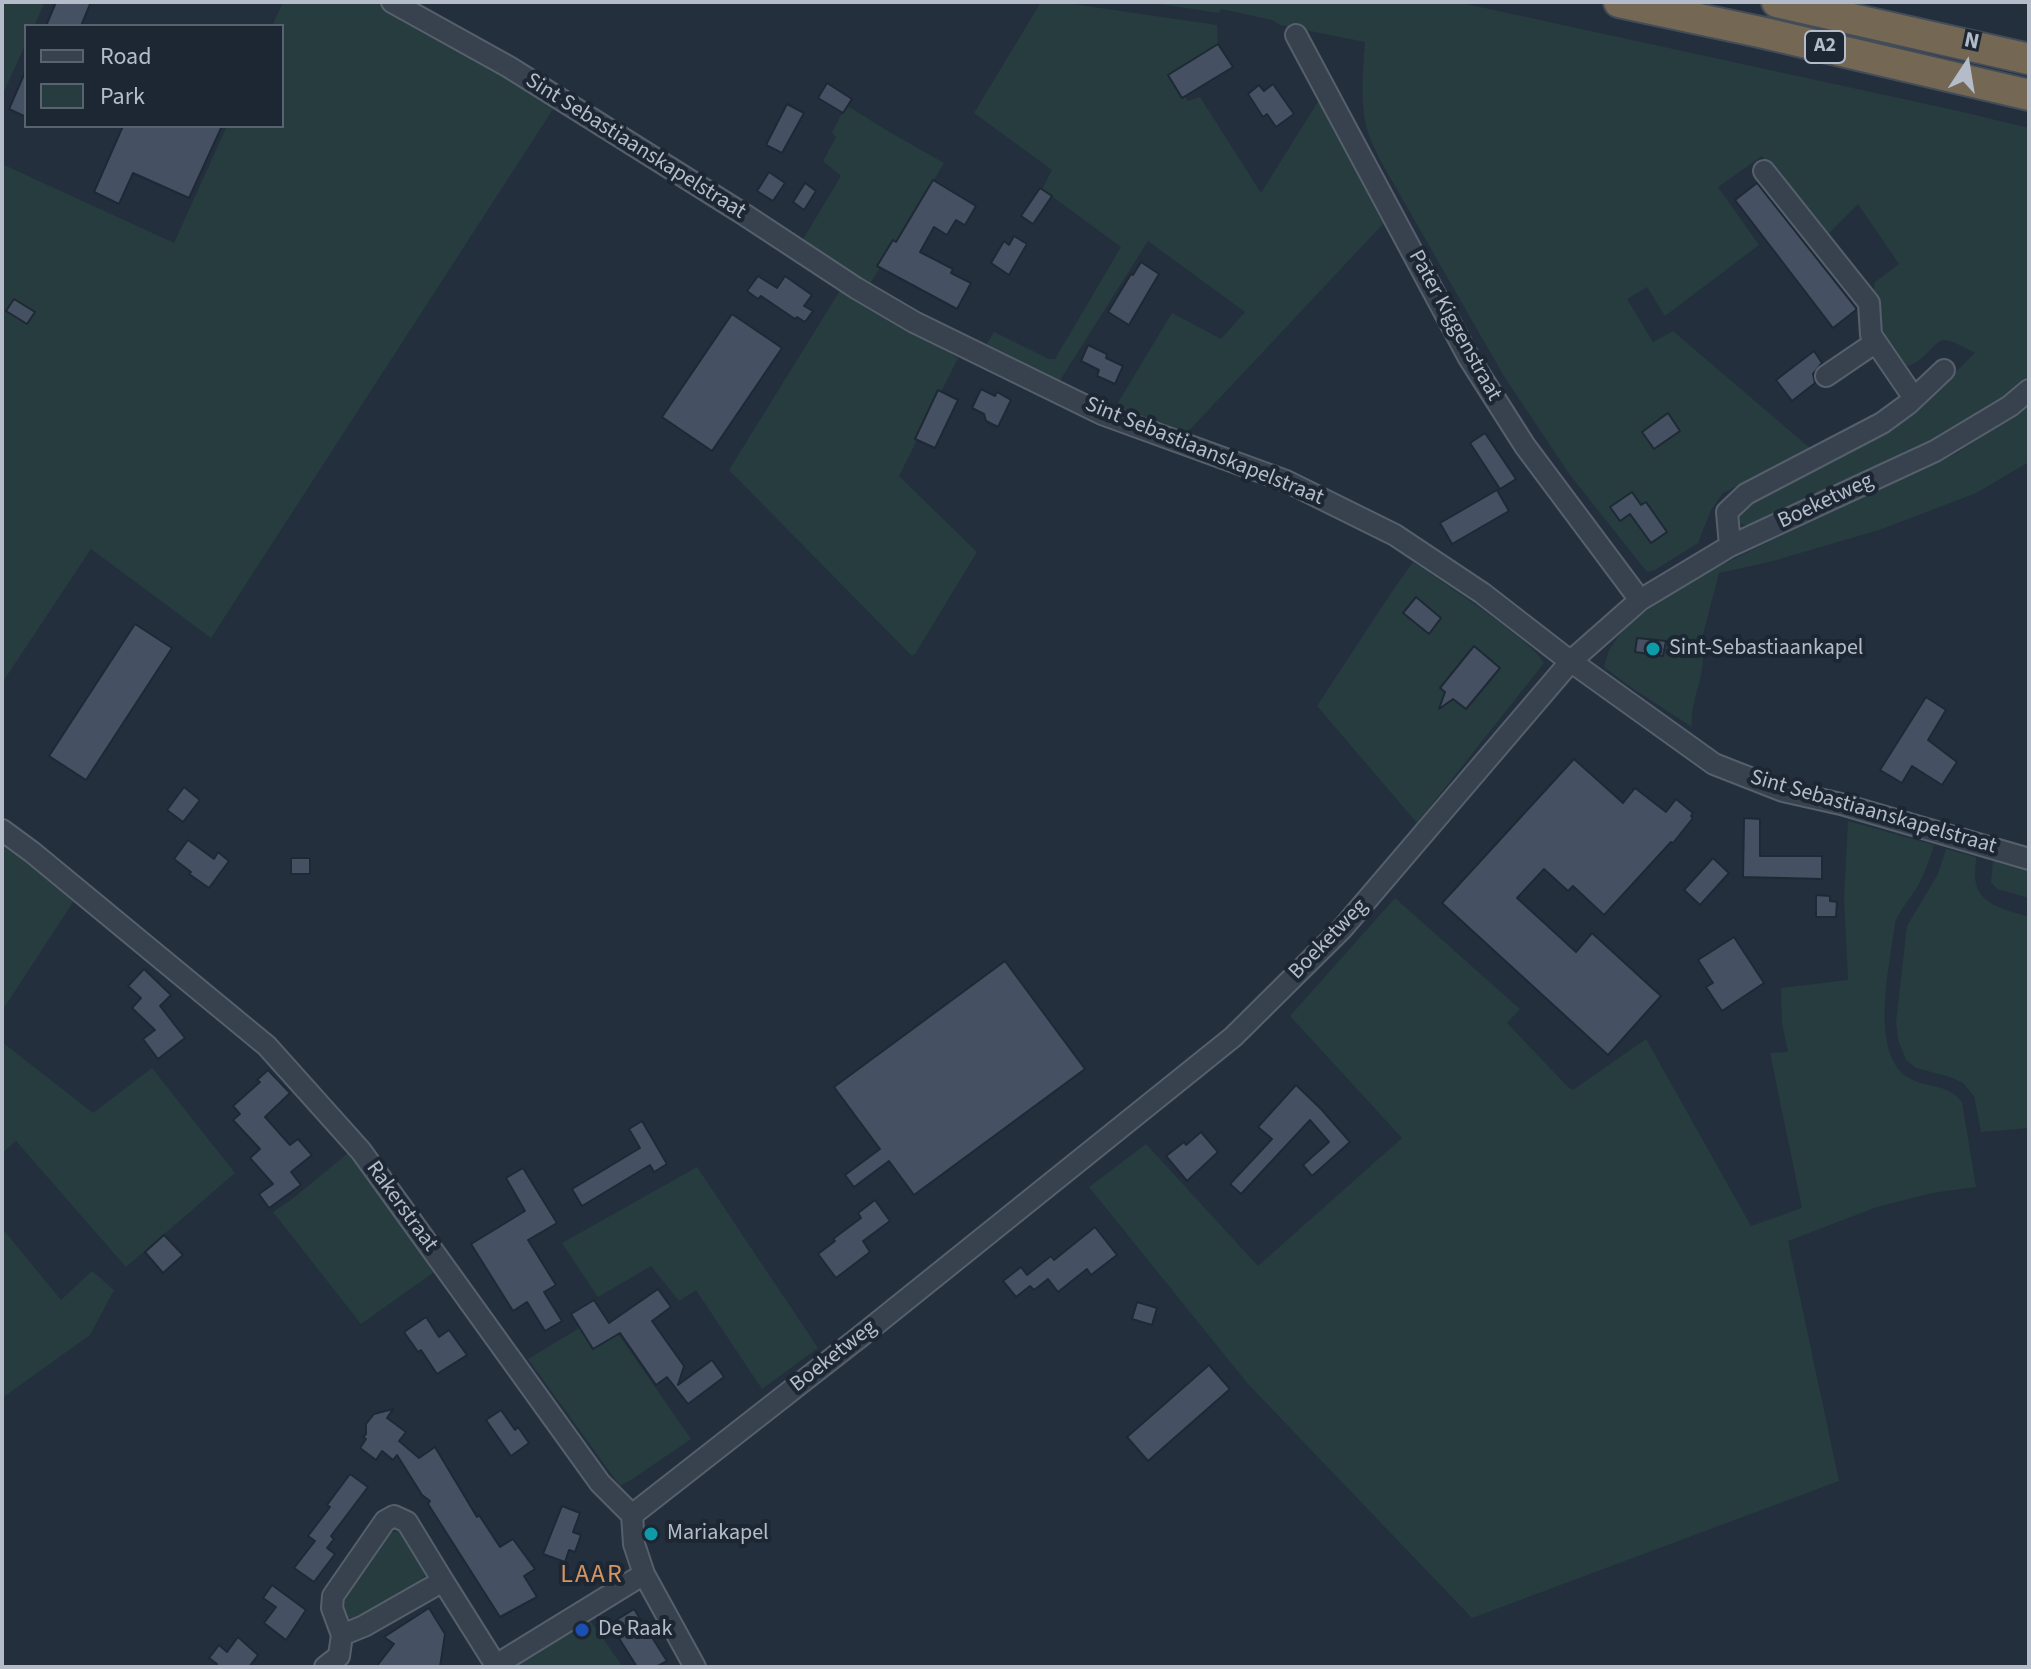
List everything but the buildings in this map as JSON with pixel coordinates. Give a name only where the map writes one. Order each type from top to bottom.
[{"type":"highway","name":"A2","points":[[1619,2],[2029,95]]},
{"type":"highway","name":"A2","points":[[1777,2],[2029,59]]},
{"type":"street","name":"Sint Sebastiaanskapelstraat","points":[[392,2],[509,67],[902,315],[1102,414],[1286,481],[1395,535],[1482,593],[1714,764],[1783,791],[1841,804],[2029,859]]},
{"type":"street","name":"Pater Kiggenstraat","points":[[1296,35],[1469,358],[1525,446],[1640,600]]},
{"type":"street","points":[[1764,171],[1869,303],[1871,335],[1914,398]]},
{"type":"street","points":[[1826,376],[1876,342]]},
{"type":"street","points":[[1730,546],[1727,512],[1746,494],[1882,423],[1944,370]]},
{"type":"street","name":"Boeketweg","points":[[632,1515],[866,1332],[1233,1037],[1342,929],[1571,661],[1640,600],[1730,546],[1935,451],[2010,406],[2029,390]]},
{"type":"street","name":"Rakerstraat","points":[[2,830],[267,1046],[361,1151],[600,1483],[632,1515]]},
{"type":"street","points":[[632,1515],[634,1544],[644,1574],[695,1667]]},
{"type":"street","points":[[325,1667],[339,1656],[342,1635],[332,1608],[333,1596],[385,1521],[394,1516],[407,1522],[497,1666],[644,1574]]},
{"type":"street","points":[[342,1635],[364,1626],[443,1581]]},
{"type":"green space","points":[[2,2],[45,2],[35,24],[24,24],[24,47],[2,96]]},
{"type":"green space","points":[[283,2],[376,2],[555,106],[211,638],[91,549],[2,683],[2,164],[174,243],[226,128],[284,128],[284,24],[273,24]]},
{"type":"green space","points":[[1041,2],[1217,25],[1218,48],[1173,78],[1188,101],[1200,97],[1261,193],[1319,100],[1383,224],[1183,437],[1113,411],[1172,313],[1221,339],[1245,312],[1148,241],[1057,385],[983,350],[994,332],[1049,359],[1055,359],[1121,247],[1042,189],[1052,170],[974,113]]},
{"type":"green space","points":[[1146,2],[1457,2],[2029,128],[2029,381],[1947,435],[1756,525],[1739,523],[1735,518],[1740,504],[1910,412],[1975,353],[1945,340],[1936,344],[1917,362],[1903,367],[1870,313],[1875,282],[1899,264],[1858,204],[1825,237],[1762,156],[1718,187],[1759,245],[1665,316],[1647,287],[1627,299],[1653,342],[1673,331],[1811,449],[1723,493],[1711,510],[1698,543],[1647,572],[1570,475],[1505,378],[1379,158],[1365,120],[1362,87],[1365,42],[1280,25],[1272,20],[1221,9],[1219,13]]},
{"type":"green space","points":[[846,105],[944,163],[870,284],[802,241],[841,176],[823,161],[836,137],[832,133]]},
{"type":"green space","points":[[841,289],[958,358],[899,476],[977,552],[915,654],[911,655],[729,470]]},
{"type":"green space","points":[[2029,406],[2029,462],[1976,493],[1882,529],[1773,561],[1719,573],[1701,642],[1703,662],[1693,706],[1692,727],[1604,667],[1609,650],[1618,637],[1631,622],[1661,600],[1760,546],[1957,453]]},
{"type":"green space","points":[[1413,562],[1505,626],[1544,663],[1417,823],[1317,706]]},
{"type":"green space","points":[[1848,821],[1934,845],[1919,884],[1895,923],[1885,1028],[1895,1065],[1907,1077],[1943,1088],[1962,1102],[1976,1187],[1932,1193],[1877,1207],[1788,1241],[1839,1481],[1472,1618],[1248,1384],[1089,1187],[1146,1144],[1258,1266],[1402,1138],[1290,1016],[1395,898],[1520,1009],[1507,1023],[1568,1087],[1573,1090],[1646,1039],[1751,1226],[1802,1208],[1770,1053],[1788,1052],[1782,1023],[1781,988],[1848,980],[1844,898]]},
{"type":"green space","points":[[2,841],[77,896],[2,1011]]},
{"type":"green space","points":[[1946,849],[1976,857],[1975,880],[1983,897],[1997,906],[2029,917],[2029,1128],[1981,1132],[1974,1096],[1963,1083],[1916,1068],[1906,1060],[1898,1040],[1896,1022],[1907,926],[1938,874]]},
{"type":"green space","points":[[1993,861],[2029,871],[2029,898],[1997,889],[1991,882]]},
{"type":"green space","points":[[2,1042],[93,1113],[152,1068],[235,1173],[126,1267],[16,1141],[2,1153]]},
{"type":"green space","points":[[348,1153],[437,1270],[361,1324],[273,1212]]},
{"type":"green space","points":[[697,1167],[818,1348],[762,1389],[696,1290],[679,1301],[651,1266],[598,1297],[562,1243]]},
{"type":"green space","points":[[2,1228],[61,1300],[92,1271],[114,1290],[90,1335],[2,1398]]},
{"type":"green space","points":[[591,1321],[612,1325],[691,1439],[620,1486],[528,1359]]},
{"type":"green space","points":[[401,1531],[426,1565],[426,1574],[420,1582],[363,1618],[346,1616],[340,1604],[348,1585],[384,1538],[392,1532]]},
{"type":"green space","points":[[586,1615],[623,1667],[513,1667],[513,1666]]},
{"type":"place","name":"Sint-Sebastiaankapel","points":[[1653,649]]},
{"type":"place","name":"Mariakapel","points":[[651,1534]]},
{"type":"place","name":"De Raak","points":[[582,1630]]},
{"type":"district","name":"LAAR","points":[[592,1576]]}]
